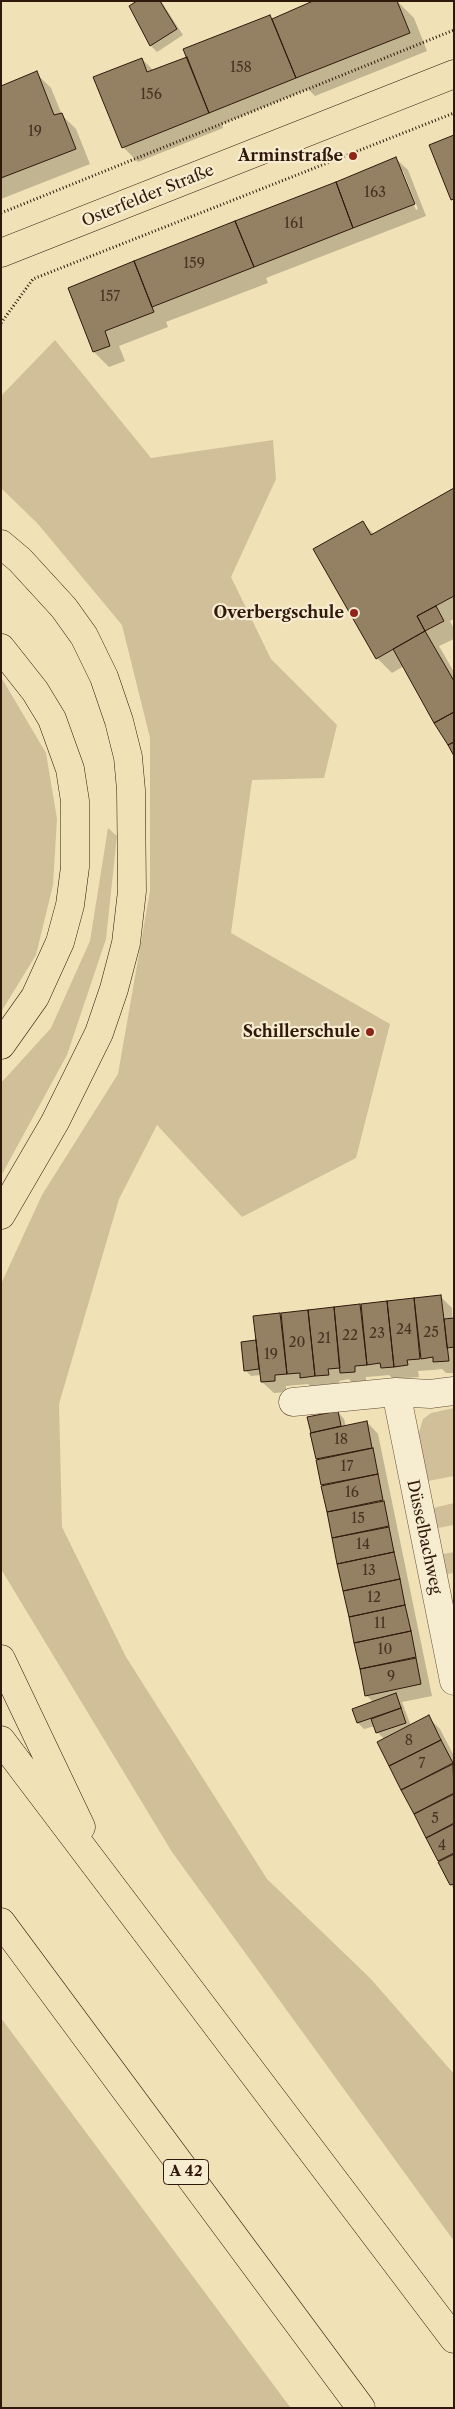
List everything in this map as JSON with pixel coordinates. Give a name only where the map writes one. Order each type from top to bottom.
[{"type":"main road","name":"Osterfelder Straße","points":[[4,254],[454,74]]},
{"type":"main road","points":[[1,544],[20,560],[64,608],[84,636],[104,678],[119,721],[128,757],[132,790],[132,890],[126,943],[114,989],[99,1033],[55,1122],[1,1215]]},
{"type":"main road","points":[[1,648],[35,691],[52,719],[70,769],[75,801],[75,867],[70,905],[60,942],[35,997],[1,1045]]},
{"type":"main road","points":[[1,1659],[109,1884]]},
{"type":"main road","points":[[1,1740],[454,2339]]},
{"type":"main road","name":"A 42","points":[[5,1929],[361,2408]]},
{"type":"street","points":[[293,1402],[396,1392],[430,1394],[454,1391]]},
{"type":"street","name":"Düsselbachweg","points":[[396,1392],[454,1681]]},
{"type":"path","points":[[1,213],[454,30]]},
{"type":"path","points":[[1,323],[33,279],[454,113]]},
{"type":"shaded area","points":[[55,340],[151,458],[273,440],[276,479],[231,577],[271,659],[337,725],[324,778],[252,780],[231,933],[390,1024],[356,1158],[242,1217],[157,1125],[119,1199],[59,1404],[62,1527],[126,1657],[267,1879],[370,1978],[454,2074],[454,2241],[172,1852],[1,1569],[1,1284],[42,1195],[118,1074],[150,891],[150,738],[122,625],[38,524],[1,488],[1,396]]},
{"type":"shaded area","points":[[1,677],[46,753],[57,819],[53,885],[36,955],[1,1012]]},
{"type":"shaded area","points":[[108,828],[117,836],[106,939],[67,1055],[1,1176],[1,1083],[51,1028],[90,941]]},
{"type":"shaded area","points":[[454,1408],[454,1476],[428,1481],[418,1438],[423,1419],[431,1413]]},
{"type":"shaded area","points":[[454,1503],[454,1525],[438,1528],[433,1508]]},
{"type":"shaded area","points":[[454,1552],[454,1573],[447,1574],[443,1554]]},
{"type":"shaded area","points":[[1,2018],[284,2399],[291,2408],[1,2408]]},
{"type":"building","points":[[137,1],[160,1],[177,29],[150,46],[129,6]]},
{"type":"building","points":[[313,1],[397,1],[410,33],[296,78],[272,19]]},
{"type":"building","points":[[270,15],[296,78],[209,113],[183,49]]},
{"type":"building","points":[[187,57],[209,113],[122,148],[93,77],[142,58],[147,72]]},
{"type":"building","points":[[37,71],[54,115],[62,113],[76,149],[1,178],[1,86]]},
{"type":"building","points":[[454,135],[454,199],[451,200],[429,145]]},
{"type":"building","points":[[396,157],[415,204],[353,228],[336,182]]},
{"type":"building","points":[[336,182],[353,228],[254,267],[235,221]]},
{"type":"building","points":[[235,221],[254,267],[152,307],[134,261]]},
{"type":"building","points":[[134,261],[154,312],[105,331],[110,346],[93,352],[68,288]]},
{"type":"building","points":[[454,488],[454,596],[417,616],[425,631],[376,659],[313,549],[363,521],[371,535]]},
{"type":"building","points":[[436,606],[444,621],[425,631],[417,616]]},
{"type":"building","points":[[425,631],[454,681],[454,712],[434,723],[393,649]]},
{"type":"building","points":[[454,712],[454,742],[448,745],[434,723]]},
{"type":"building","points":[[454,742],[454,756],[448,745]]},
{"type":"building","points":[[441,1295],[449,1361],[433,1362],[433,1357],[421,1359],[414,1298]]},
{"type":"building","points":[[414,1298],[420,1359],[407,1360],[408,1365],[394,1367],[387,1301]]},
{"type":"building","points":[[387,1301],[394,1367],[381,1368],[380,1363],[367,1365],[361,1304]]},
{"type":"building","points":[[360,1304],[367,1365],[355,1366],[355,1372],[340,1373],[334,1307]]},
{"type":"building","points":[[334,1307],[340,1368],[328,1369],[329,1375],[315,1376],[308,1310]]},
{"type":"building","points":[[308,1310],[315,1376],[300,1378],[300,1373],[287,1374],[281,1313]]},
{"type":"building","points":[[280,1313],[287,1374],[275,1375],[275,1381],[261,1382],[253,1316]]},
{"type":"building","points":[[454,1318],[454,1347],[447,1348],[444,1319]]},
{"type":"building","points":[[256,1340],[259,1369],[244,1371],[241,1342]]},
{"type":"building","points":[[338,1411],[341,1426],[311,1433],[307,1417]]},
{"type":"building","points":[[367,1421],[372,1448],[316,1459],[310,1433]]},
{"type":"building","points":[[373,1448],[378,1474],[321,1485],[316,1460]]},
{"type":"building","points":[[378,1474],[383,1500],[327,1512],[321,1486]]},
{"type":"building","points":[[384,1501],[389,1526],[332,1538],[327,1512]]},
{"type":"building","points":[[389,1527],[394,1552],[337,1564],[332,1538]]},
{"type":"building","points":[[394,1552],[400,1579],[343,1591],[337,1564]]},
{"type":"building","points":[[400,1579],[405,1605],[349,1617],[343,1591]]},
{"type":"building","points":[[405,1605],[411,1631],[354,1643],[349,1617]]},
{"type":"building","points":[[411,1631],[416,1657],[360,1669],[354,1643]]},
{"type":"building","points":[[416,1658],[421,1684],[365,1696],[360,1669]]},
{"type":"building","points":[[396,1693],[401,1708],[357,1723],[352,1709]]},
{"type":"building","points":[[401,1708],[406,1723],[376,1733],[371,1719]]},
{"type":"building","points":[[429,1715],[441,1740],[389,1766],[377,1742]]},
{"type":"building","points":[[441,1740],[453,1763],[401,1790],[389,1766]]},
{"type":"building","points":[[453,1764],[454,1793],[414,1814],[401,1790]]},
{"type":"building","points":[[454,1794],[454,1823],[426,1838],[414,1814]]},
{"type":"building","points":[[454,1824],[454,1853],[438,1861],[426,1838]]},
{"type":"building","points":[[454,1854],[454,1884],[450,1885],[438,1862]]},
{"type":"place","name":"Arminstraße","points":[[353,156]]},
{"type":"place","name":"Overbergschule","points":[[354,613]]},
{"type":"place","name":"Schillerschule","points":[[370,1032]]}]
